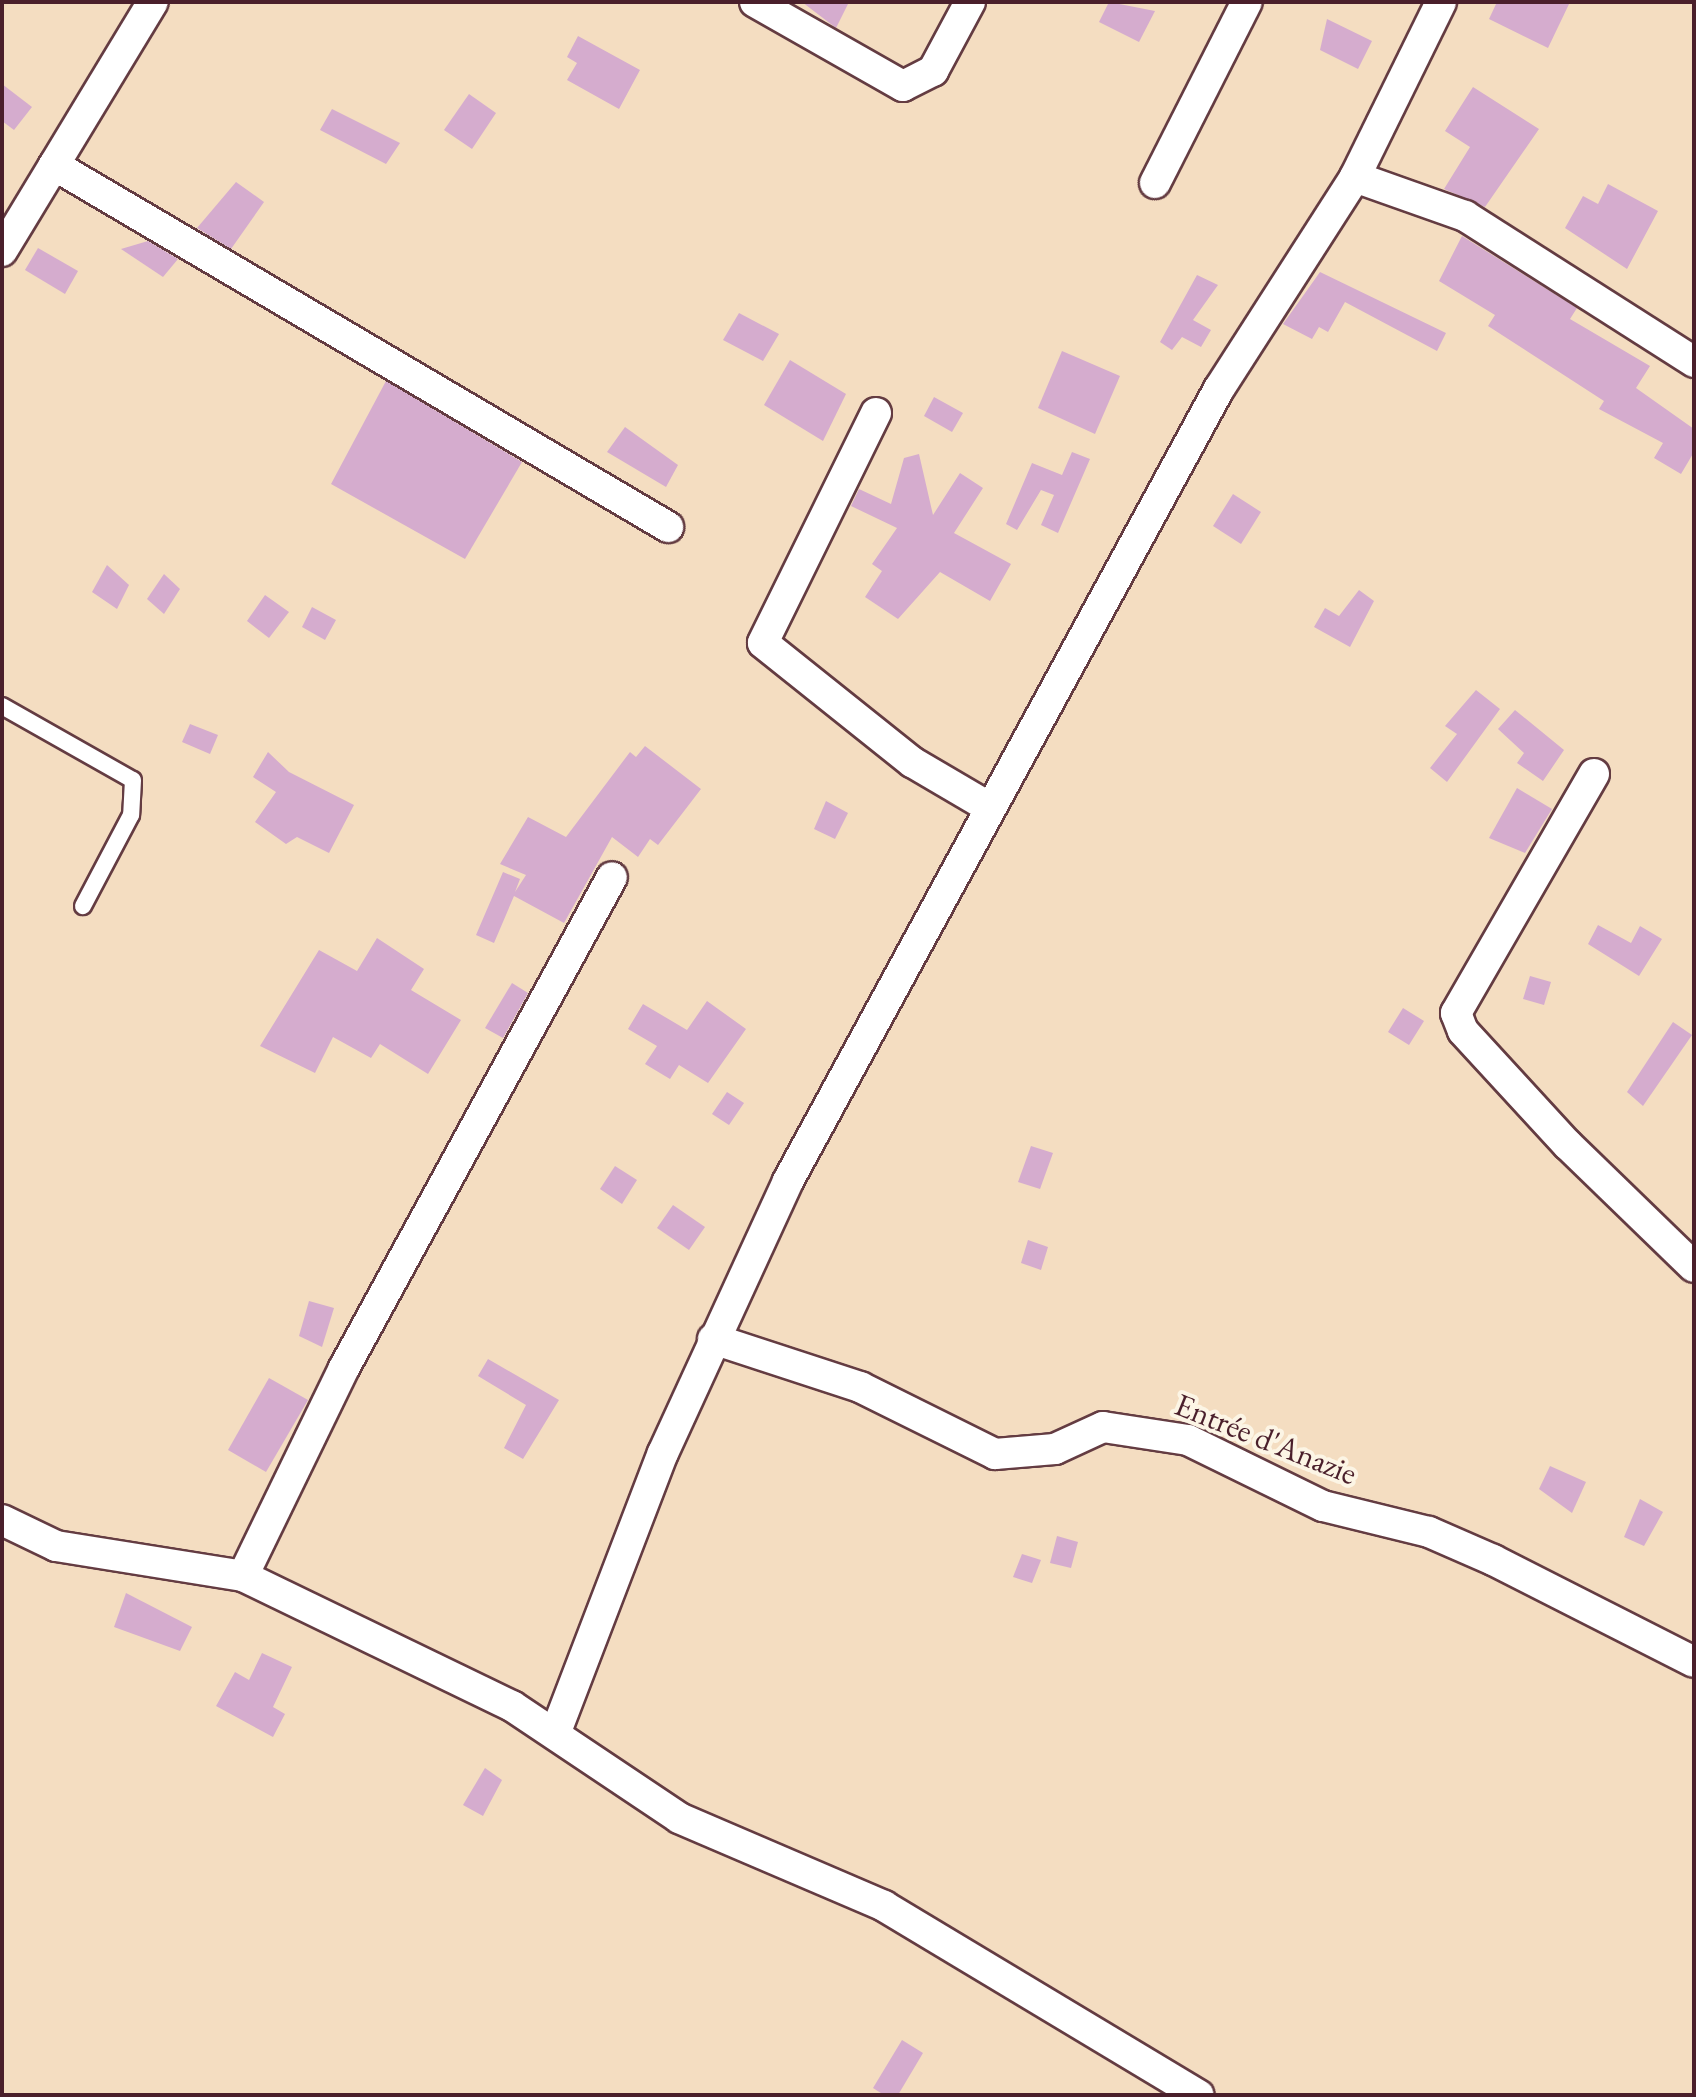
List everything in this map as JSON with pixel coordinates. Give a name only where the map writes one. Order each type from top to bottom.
[{"type":"street","points":[[2,251],[153,2]]},
{"type":"street","points":[[755,2],[903,86],[933,71],[970,2]]},
{"type":"street","points":[[1155,183],[1247,2]]},
{"type":"street","points":[[555,1734],[713,1339],[987,806],[1219,389],[1355,177],[1441,2]]},
{"type":"street","points":[[54,165],[668,527]]},
{"type":"street","points":[[1355,177],[1465,216],[1694,362]]},
{"type":"street","points":[[876,413],[763,643],[912,762],[987,806]]},
{"type":"street","points":[[1594,774],[1456,1013],[1463,1031],[1568,1145],[1694,1267]]},
{"type":"street","points":[[243,1576],[344,1368],[612,877]]},
{"type":"street","name":"Entrée d'Anazie","points":[[713,1339],[860,1387],[995,1454],[1055,1449],[1103,1427],[1188,1440],[1323,1506],[1429,1532],[1480,1554],[1694,1662]]},
{"type":"street","points":[[2,1520],[56,1546],[243,1576],[512,1706],[679,1818],[884,1906],[1199,2095]]},
{"type":"lane","points":[[2,706],[133,780],[131,815],[83,906]]},
{"type":"building","points":[[802,2],[849,2],[836,28]]},
{"type":"building","points":[[1109,2],[1155,11],[1139,42],[1099,22]]},
{"type":"building","points":[[1497,2],[1570,2],[1548,48],[1489,19]]},
{"type":"building","points":[[1327,19],[1372,41],[1358,69],[1320,50]]},
{"type":"building","points":[[578,36],[640,70],[619,109],[567,80],[577,63],[567,57]]},
{"type":"building","points":[[2,84],[32,107],[14,130],[2,121]]},
{"type":"building","points":[[1473,87],[1539,129],[1485,207],[1444,189],[1470,147],[1445,131]]},
{"type":"building","points":[[469,94],[496,113],[472,149],[444,130]]},
{"type":"building","points":[[332,109],[400,143],[386,164],[320,130]]},
{"type":"building","points":[[236,182],[264,202],[231,249],[197,228]]},
{"type":"building","points":[[1608,184],[1658,211],[1627,269],[1565,228],[1583,196],[1598,204]]},
{"type":"building","points":[[1462,236],[1577,308],[1570,319],[1650,366],[1636,388],[1694,429],[1694,452],[1681,474],[1654,458],[1663,443],[1599,409],[1604,401],[1488,326],[1495,315],[1439,281]]},
{"type":"building","points":[[148,241],[178,259],[163,277],[121,249]]},
{"type":"building","points":[[38,248],[78,271],[65,294],[25,270]]},
{"type":"building","points":[[1320,272],[1446,333],[1437,351],[1345,302],[1328,332],[1319,327],[1312,339],[1283,324]]},
{"type":"building","points":[[1197,275],[1218,285],[1193,320],[1211,330],[1201,347],[1182,337],[1172,350],[1160,342]]},
{"type":"building","points":[[739,313],[779,334],[763,361],[723,340]]},
{"type":"building","points":[[1062,351],[1120,376],[1095,434],[1038,408]]},
{"type":"building","points":[[790,360],[846,394],[823,441],[764,405]]},
{"type":"building","points":[[386,381],[522,462],[465,559],[331,484]]},
{"type":"building","points":[[934,397],[963,413],[952,432],[924,416]]},
{"type":"building","points":[[625,427],[678,465],[666,487],[607,452]]},
{"type":"building","points":[[1072,452],[1090,459],[1058,533],[1041,525],[1054,495],[1041,490],[1017,530],[1006,524],[1032,463],[1062,475]]},
{"type":"building","points":[[919,454],[933,515],[960,473],[983,488],[954,533],[1011,564],[990,601],[940,572],[898,619],[865,597],[882,571],[872,564],[897,528],[851,506],[859,489],[891,504],[904,458]]},
{"type":"building","points":[[1233,494],[1261,512],[1241,544],[1213,526]]},
{"type":"building","points":[[107,565],[129,585],[117,609],[92,592]]},
{"type":"building","points":[[164,574],[180,589],[164,614],[147,599]]},
{"type":"building","points":[[1359,590],[1374,601],[1350,647],[1314,627],[1325,608],[1339,616]]},
{"type":"building","points":[[265,595],[289,612],[269,638],[247,621]]},
{"type":"building","points":[[312,607],[336,620],[325,640],[302,627]]},
{"type":"building","points":[[1476,690],[1500,709],[1447,782],[1430,768],[1457,734],[1445,726]]},
{"type":"building","points":[[1515,710],[1564,750],[1543,781],[1517,763],[1524,753],[1498,729]]},
{"type":"building","points":[[190,724],[218,735],[210,754],[182,742]]},
{"type":"building","points":[[645,746],[701,789],[658,845],[650,839],[638,857],[612,837],[564,923],[514,896],[494,943],[476,935],[503,872],[520,879],[515,892],[526,875],[500,864],[528,817],[566,837],[630,752],[636,757]]},
{"type":"building","points":[[268,752],[289,772],[354,805],[329,853],[297,837],[286,844],[255,822],[276,792],[253,777]]},
{"type":"building","points":[[1517,788],[1552,809],[1525,853],[1489,838]]},
{"type":"building","points":[[826,801],[848,813],[835,839],[814,829]]},
{"type":"building","points":[[1598,925],[1631,943],[1640,926],[1662,939],[1639,976],[1588,944]]},
{"type":"building","points":[[377,938],[424,969],[411,990],[461,1020],[428,1074],[380,1044],[371,1058],[333,1037],[315,1073],[260,1046],[319,950],[357,971]]},
{"type":"building","points":[[1530,976],[1551,982],[1544,1005],[1523,999]]},
{"type":"building","points":[[512,983],[528,993],[503,1038],[485,1028]]},
{"type":"building","points":[[707,1001],[746,1029],[708,1083],[679,1065],[670,1079],[645,1064],[657,1046],[628,1029],[643,1004],[687,1030]]},
{"type":"building","points":[[1403,1008],[1424,1021],[1409,1045],[1388,1032]]},
{"type":"building","points":[[1673,1022],[1692,1035],[1643,1106],[1627,1092]]},
{"type":"building","points":[[727,1092],[744,1103],[729,1125],[712,1114]]},
{"type":"building","points":[[1031,1146],[1053,1153],[1040,1189],[1018,1182]]},
{"type":"building","points":[[615,1166],[637,1180],[622,1204],[600,1189]]},
{"type":"building","points":[[673,1205],[705,1227],[689,1250],[657,1228]]},
{"type":"building","points":[[1028,1240],[1048,1247],[1041,1270],[1021,1263]]},
{"type":"building","points":[[309,1301],[334,1308],[322,1347],[299,1336]]},
{"type":"building","points":[[488,1359],[559,1400],[523,1459],[504,1448],[526,1405],[478,1376]]},
{"type":"building","points":[[269,1378],[308,1400],[266,1472],[228,1450]]},
{"type":"building","points":[[1550,1466],[1586,1482],[1572,1513],[1539,1489]]},
{"type":"building","points":[[1640,1499],[1663,1512],[1644,1546],[1624,1537]]},
{"type":"building","points":[[1057,1536],[1078,1542],[1071,1568],[1050,1563]]},
{"type":"building","points":[[1022,1554],[1041,1560],[1032,1583],[1013,1577]]},
{"type":"building","points":[[126,1593],[192,1627],[180,1651],[114,1627]]},
{"type":"building","points":[[262,1653],[292,1667],[273,1707],[285,1714],[273,1737],[216,1706],[235,1672],[249,1680]]},
{"type":"building","points":[[485,1768],[502,1780],[483,1816],[463,1805]]},
{"type":"building","points":[[902,2040],[923,2053],[898,2095],[884,2095],[873,2088]]}]
